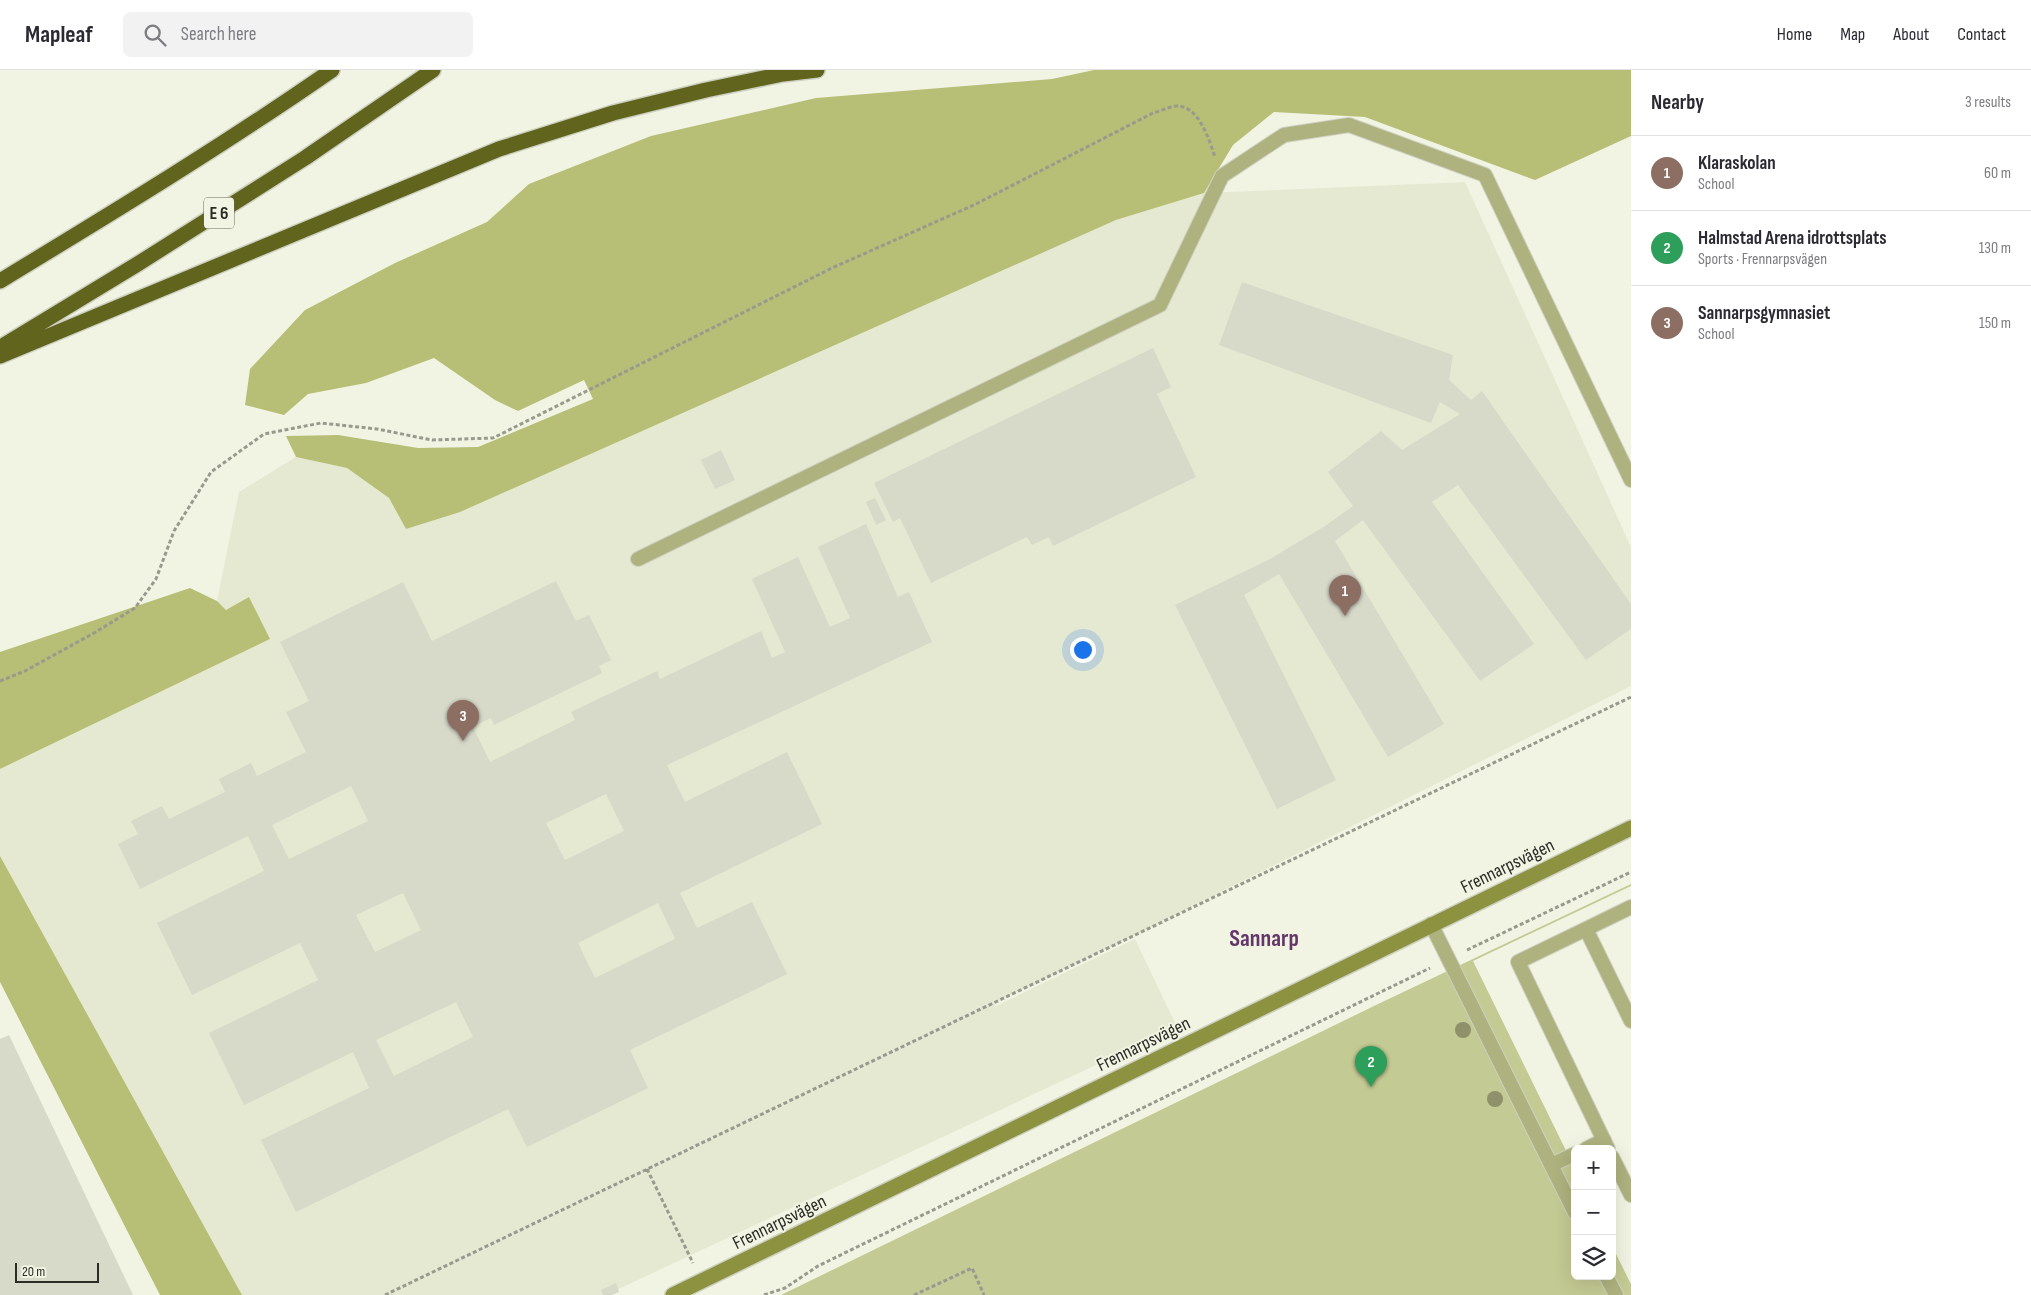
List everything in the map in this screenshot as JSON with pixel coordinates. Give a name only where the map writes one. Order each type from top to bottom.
[{"type":"highway","points":[[0,281],[274,110],[332,70]]},
{"type":"highway","name":"E 6","points":[[0,348],[305,158],[433,70]]},
{"type":"highway","points":[[0,356],[499,149],[613,113],[706,90],[817,70]]},
{"type":"street","name":"Frennarpsvägen","points":[[674,1295],[1631,828]]},
{"type":"lane","points":[[638,559],[1160,304],[1222,176],[1284,136],[1349,125],[1485,175],[1631,480]]},
{"type":"lane","points":[[1606,1144],[1518,962],[1631,906]]},
{"type":"lane","points":[[1431,924],[1571,1205]]},
{"type":"lane","points":[[1586,929],[1631,1021]]},
{"type":"lane","points":[[1551,1165],[1571,1156]]},
{"type":"lane","points":[[1616,1165],[1631,1195]]},
{"type":"lane","points":[[1608,1280],[1616,1295]]},
{"type":"path","points":[[0,681],[24,671],[86,638],[135,608],[156,579],[174,531],[211,472],[264,434],[321,423],[377,429],[432,440],[493,438],[832,268],[976,204],[1153,113],[1177,106],[1190,110],[1204,127],[1222,176]]},
{"type":"path","points":[[384,1295],[1631,697]]},
{"type":"path","points":[[764,1295],[785,1288],[818,1266],[1448,959],[1631,872]]},
{"type":"path","points":[[647,1169],[702,1282]]},
{"type":"path","points":[[914,1295],[972,1268],[984,1295]]},
{"type":"shaded area","points":[[1465,182],[1631,547],[1631,686],[1129,938],[994,1003],[996,1006],[1135,939],[1177,1027],[606,1295],[242,1295],[0,856],[0,769],[270,639],[226,610],[217,601],[239,492],[296,457],[347,468],[389,498],[406,529],[1116,220],[1204,193]]},
{"type":"green space","points":[[1094,70],[1631,70],[1631,136],[1535,180],[1365,117],[1274,112],[1233,145],[1204,193],[1116,220],[460,512],[406,529],[389,498],[347,468],[296,457],[286,436],[338,435],[418,448],[478,447],[593,399],[584,380],[518,411],[495,400],[434,358],[366,383],[308,394],[284,415],[245,405],[250,369],[305,310],[395,263],[487,222],[529,184],[651,136],[816,98],[1052,79]]},
{"type":"green space","points":[[190,588],[217,601],[226,610],[249,597],[270,639],[0,769],[0,652]]},
{"type":"green space","points":[[0,856],[242,1295],[160,1295],[0,982]]},
{"type":"green space","points":[[1631,884],[1631,886],[1473,961],[1571,1161],[1571,1280],[1616,1280],[1616,1254],[1631,1284],[1631,1295],[781,1295],[1376,1005]]},
{"type":"building","points":[[1242,282],[1453,355],[1449,380],[1471,400],[1482,391],[1631,604],[1631,629],[1586,660],[1458,485],[1432,502],[1534,644],[1480,681],[1363,520],[1335,541],[1444,724],[1388,757],[1279,574],[1244,595],[1336,780],[1277,809],[1175,605],[1270,559],[1325,526],[1353,506],[1328,472],[1381,431],[1402,450],[1460,414],[1440,402],[1431,423],[1219,345]]},
{"type":"building","points":[[1153,348],[1171,387],[1157,394],[1196,477],[1053,546],[1049,537],[1032,545],[1027,537],[931,583],[900,518],[893,522],[874,483]]},
{"type":"building","points":[[721,450],[735,480],[715,489],[701,460]]},
{"type":"building","points":[[875,498],[886,520],[876,525],[866,502]]},
{"type":"building","points":[[866,524],[898,597],[909,592],[932,642],[667,765],[685,802],[787,752],[822,824],[680,893],[697,928],[752,902],[787,974],[630,1050],[648,1088],[527,1147],[508,1109],[296,1212],[261,1140],[369,1088],[353,1052],[244,1105],[209,1033],[318,980],[300,943],[192,995],[157,923],[264,871],[248,836],[140,889],[118,844],[138,834],[131,821],[162,806],[169,819],[225,792],[219,779],[251,763],[257,776],[306,752],[286,712],[309,701],[280,642],[403,582],[432,641],[556,581],[576,621],[589,615],[611,660],[599,666],[602,673],[494,725],[491,718],[473,727],[490,762],[575,720],[571,712],[657,671],[660,679],[761,631],[772,658],[785,652],[752,579],[798,557],[830,627],[850,618],[818,547]],"holes":[[[351,786],[368,821],[289,859],[272,825]],[[606,794],[624,831],[565,860],[546,823]],[[403,893],[421,930],[375,952],[356,915]],[[658,903],[675,939],[595,978],[578,943]],[[456,1002],[473,1037],[394,1076],[376,1040]]]},
{"type":"building","points":[[9,1035],[133,1295],[0,1295],[0,1039]]},
{"type":"building","points":[[616,1283],[619,1292],[612,1295],[603,1295],[601,1290]]},
{"type":"place","name":"Klaraskolan","points":[[1345,616]]},
{"type":"place","name":"Sannarpsgymnasiet","points":[[463,741]]},
{"type":"place","name":"Halmstad Arena idrottsplats","points":[[1371,1087]]},
{"type":"district","name":"Sannarp","points":[[1264,938]]}]
